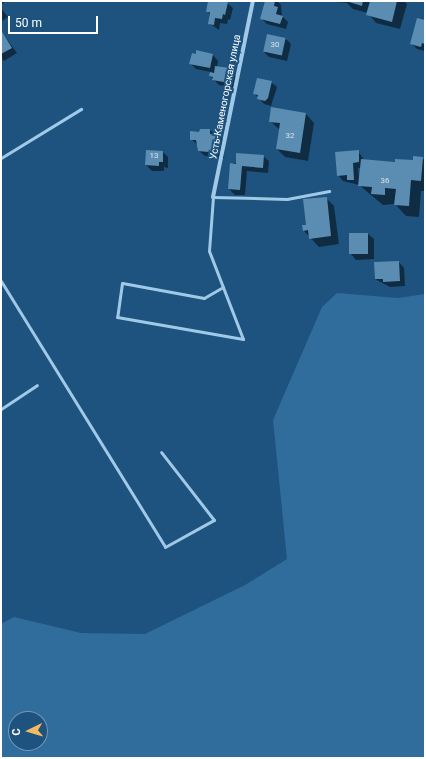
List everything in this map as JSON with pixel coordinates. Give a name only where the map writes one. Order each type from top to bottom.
[{"type":"street","name":"Усть-Каменогорская улица","points":[[213,197],[253,1]]},
{"type":"lane","points":[[1,158],[81,109]]},
{"type":"lane","points":[[222,287],[204,298],[122,284],[117,317],[243,339],[208,251],[213,197],[287,199],[329,191]]},
{"type":"lane","points":[[1,281],[165,547],[214,520],[161,452]]},
{"type":"lane","points":[[1,408],[37,385]]},
{"type":"shaded area","points":[[337,293],[398,298],[425,294],[425,758],[1,758],[1,624],[14,617],[81,633],[145,634],[245,585],[287,559],[273,420],[322,307]]},
{"type":"building","points":[[208,1],[228,2],[225,15],[223,14],[222,19],[215,18],[214,25],[208,24],[210,12],[206,12]]},
{"type":"building","points":[[265,1],[275,1],[274,6],[278,7],[276,14],[283,16],[280,24],[260,19]]},
{"type":"building","points":[[346,1],[363,1],[362,6]]},
{"type":"building","points":[[370,1],[397,1],[392,22],[366,15]]},
{"type":"building","points":[[417,18],[425,20],[425,44],[422,43],[421,47],[410,44]]},
{"type":"building","points":[[1,30],[12,48],[1,54]]},
{"type":"building","points":[[267,34],[286,38],[282,56],[263,52]]},
{"type":"building","points":[[196,50],[213,54],[210,68],[189,64],[192,53],[196,54]]},
{"type":"building","points":[[215,66],[230,68],[229,71],[232,72],[230,83],[212,80],[213,77],[209,76],[210,72],[214,73]]},
{"type":"building","points":[[257,78],[272,81],[268,98],[265,101],[257,99],[258,95],[253,94]]},
{"type":"building","points":[[271,107],[306,113],[300,153],[276,149],[280,123],[269,122]]},
{"type":"building","points":[[200,129],[210,129],[210,134],[220,135],[219,153],[198,151],[196,140],[190,140],[190,131],[199,132]]},
{"type":"building","points":[[146,150],[163,151],[163,162],[159,162],[159,166],[145,165]]},
{"type":"building","points":[[359,150],[359,162],[353,163],[354,180],[347,180],[347,175],[337,176],[335,152]]},
{"type":"building","points":[[236,153],[264,155],[263,168],[242,166],[240,190],[228,189],[230,163],[236,164]]},
{"type":"building","points":[[413,156],[423,157],[421,181],[411,180],[409,206],[394,205],[396,189],[385,188],[385,195],[371,194],[372,187],[358,186],[361,159],[395,162],[395,159],[413,160]]},
{"type":"building","points":[[327,197],[331,236],[309,239],[308,230],[303,231],[302,225],[306,225],[303,199]]},
{"type":"building","points":[[349,233],[368,233],[368,254],[349,254]]},
{"type":"building","points":[[399,261],[400,281],[383,282],[383,279],[375,279],[374,262]]}]
